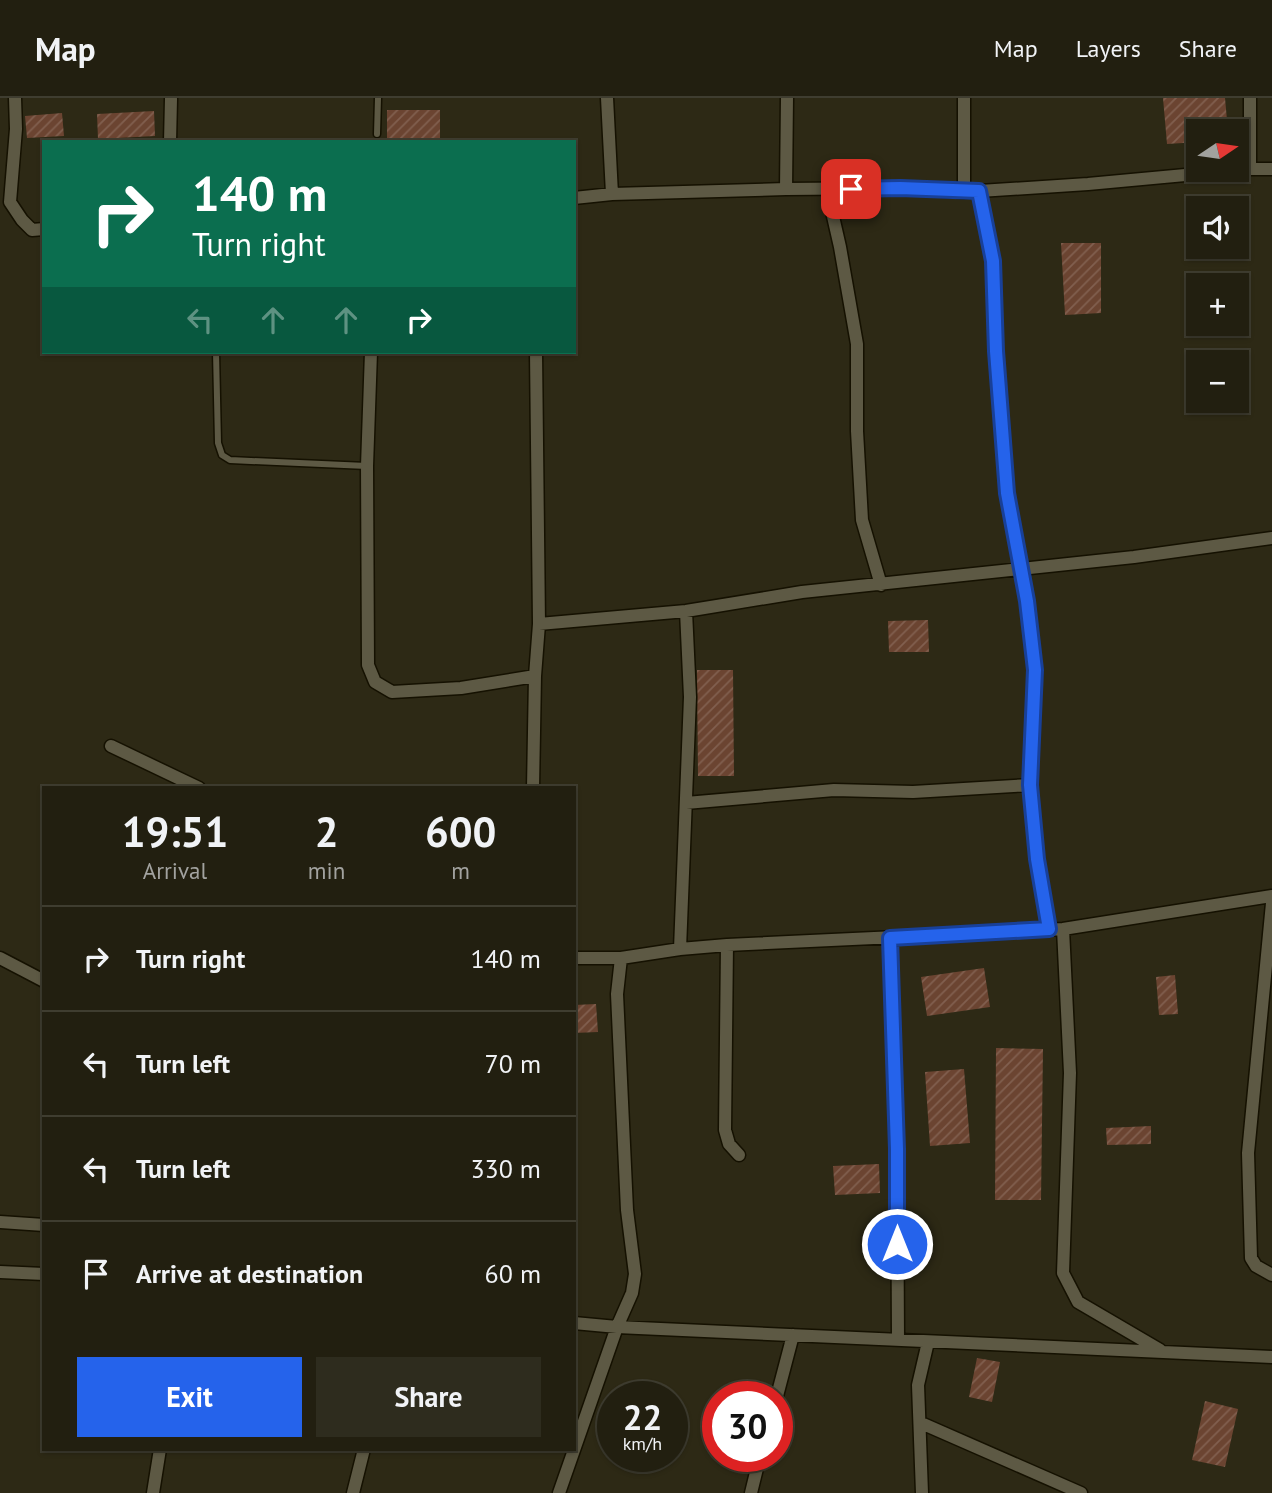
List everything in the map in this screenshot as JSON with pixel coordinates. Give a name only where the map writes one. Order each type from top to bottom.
[{"type":"street","points":[[15,98],[16,129],[5,202],[32,229],[42,229]]},
{"type":"street","points":[[607,98],[612,194]]},
{"type":"street","points":[[786,189],[787,98]]},
{"type":"street","points":[[964,98],[964,192]]},
{"type":"street","points":[[1250,98],[1250,119]]},
{"type":"street","points":[[170,140],[171,99]]},
{"type":"street","points":[[1250,169],[1272,169]]},
{"type":"street","points":[[576,198],[612,194],[786,189],[900,188],[964,192],[1186,175]]},
{"type":"street","points":[[827,190],[840,247],[856,344],[862,520],[881,585]]},
{"type":"street","points":[[979,191],[993,261],[996,351],[1007,493],[1027,601],[1035,670],[1030,785],[1037,859],[1049,929]]},
{"type":"street","points":[[371,354],[367,466],[368,665],[375,682],[392,692],[461,688],[535,676]]},
{"type":"street","points":[[533,786],[535,676],[540,624],[536,354]]},
{"type":"street","points":[[540,624],[686,611],[802,592],[1134,557],[1272,538]]},
{"type":"street","points":[[680,949],[690,697],[686,611]]},
{"type":"street","points":[[111,746],[195,786]]},
{"type":"street","points":[[687,803],[834,790],[913,792],[1030,785]]},
{"type":"street","points":[[576,958],[621,958],[727,945],[1063,929],[1272,895]]},
{"type":"street","points":[[1272,903],[1248,1153],[1251,1258],[1256,1266],[1272,1275]]},
{"type":"street","points":[[1063,929],[1070,1073],[1063,1273],[1078,1302],[1162,1351]]},
{"type":"street","points":[[890,938],[897,1149],[898,1339]]},
{"type":"street","points":[[727,945],[725,1130],[729,1144],[739,1155]]},
{"type":"street","points":[[0,958],[42,980]]},
{"type":"street","points":[[576,1444],[617,1327],[632,1293],[635,1274],[627,1210],[617,994],[621,958]]},
{"type":"street","points":[[0,1222],[42,1225]]},
{"type":"street","points":[[0,1272],[42,1274]]},
{"type":"street","points":[[576,1323],[1272,1357]]},
{"type":"street","points":[[781,1381],[793,1335]]},
{"type":"street","points":[[922,1493],[918,1385],[928,1342]]},
{"type":"street","points":[[921,1423],[1081,1493]]},
{"type":"street","points":[[153,1493],[160,1451]]},
{"type":"street","points":[[353,1493],[364,1451]]},
{"type":"street","points":[[559,1493],[574,1451]]},
{"type":"street","points":[[751,1493],[756,1472]]},
{"type":"lane","points":[[377,134],[378,98]]},
{"type":"lane","points":[[216,354],[218,443],[222,455],[230,460],[367,466]]},
{"type":"building","points":[[1163,98],[1225,98],[1227,119],[1186,119],[1186,143],[1167,144]]},
{"type":"building","points":[[387,110],[440,110],[440,140],[387,140]]},
{"type":"building","points":[[154,111],[155,136],[98,139],[97,114]]},
{"type":"building","points":[[62,113],[64,136],[27,138],[25,116]]},
{"type":"building","points":[[1061,243],[1101,243],[1101,313],[1065,315]]},
{"type":"building","points":[[928,620],[929,652],[889,652],[888,621]]},
{"type":"building","points":[[697,670],[733,670],[734,776],[698,776]]},
{"type":"building","points":[[984,968],[990,1007],[927,1016],[921,977]]},
{"type":"building","points":[[1175,975],[1178,1014],[1159,1015],[1156,977]]},
{"type":"building","points":[[596,1004],[598,1032],[576,1033],[576,1005]]},
{"type":"building","points":[[996,1048],[1043,1049],[1041,1200],[995,1200]]},
{"type":"building","points":[[964,1069],[970,1143],[930,1146],[925,1072]]},
{"type":"building","points":[[1151,1126],[1151,1144],[1107,1145],[1106,1128]]},
{"type":"building","points":[[879,1164],[880,1193],[835,1195],[833,1166]]},
{"type":"building","points":[[977,1358],[1000,1362],[992,1402],[969,1397]]},
{"type":"building","points":[[1205,1401],[1238,1409],[1225,1467],[1192,1460]]},
{"type":"route","points":[[851,189],[979,191],[993,261],[996,351],[1007,493],[1027,601],[1035,670],[1035,722],[1030,785],[1037,859],[1049,929],[890,938],[897,1149],[897,1244]]}]
